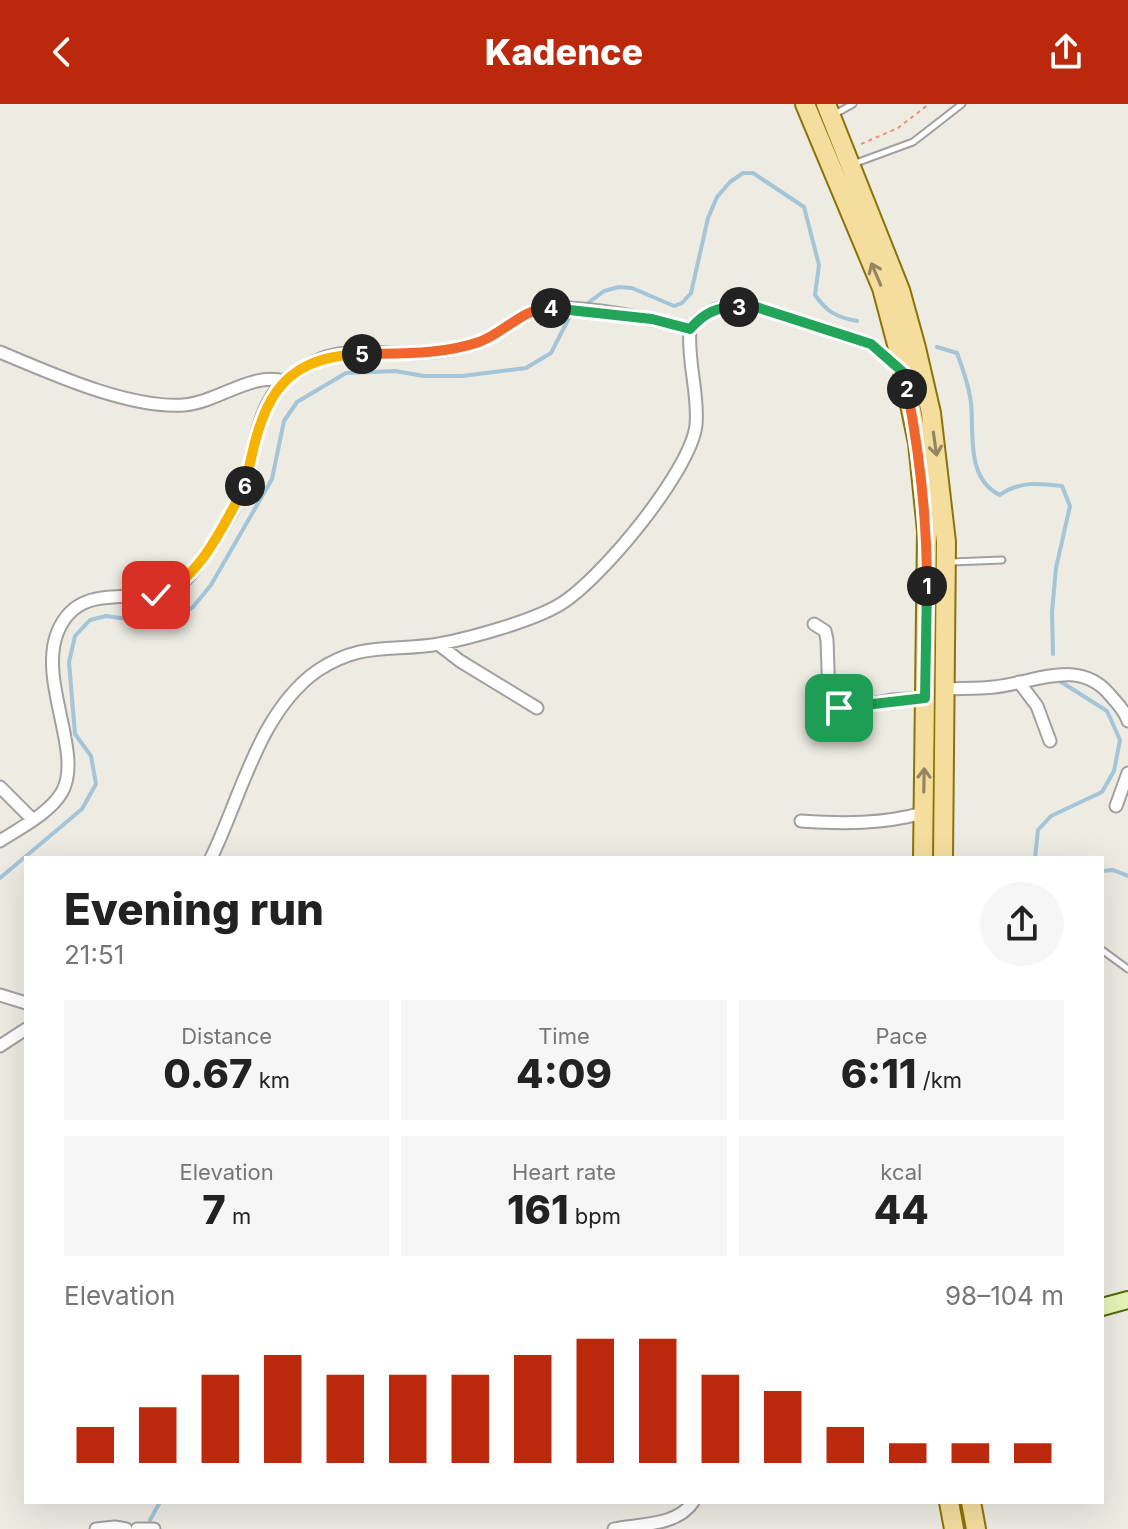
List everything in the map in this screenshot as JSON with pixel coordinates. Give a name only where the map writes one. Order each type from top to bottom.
[{"type":"main road","points":[[805,104],[882,288],[918,443],[927,531],[923,856]]},
{"type":"main road","points":[[828,110],[900,290],[916,348],[937,453],[946,542],[943,856]]},
{"type":"main road","points":[[1104,1306],[1128,1300]]},
{"type":"main road","points":[[949,1504],[954,1529]]},
{"type":"main road","points":[[971,1504],[976,1529]]},
{"type":"street","points":[[212,856],[229,823],[258,746],[292,694],[316,672],[346,655],[375,647],[438,644],[537,616],[562,604],[584,587],[636,528],[686,459],[696,427],[696,401],[688,349],[690,329],[699,319],[716,309],[756,307],[871,344],[904,373]]},
{"type":"street","points":[[0,841],[62,793],[67,771],[52,661],[58,630],[80,605],[96,598],[156,595],[171,591],[183,582],[220,530],[245,486],[255,434],[284,381],[326,357],[436,352],[463,347],[482,341],[543,308],[652,319],[690,329]]},
{"type":"street","points":[[871,344],[887,339],[893,326]]},
{"type":"street","points":[[0,352],[89,387],[148,401],[183,405],[201,402],[266,377],[284,381]]},
{"type":"street","points":[[814,624],[825,631],[829,697],[834,707],[849,708],[891,700],[925,698]]},
{"type":"street","points":[[438,644],[537,708]]},
{"type":"street","points":[[944,689],[994,687],[1063,673],[1085,676],[1105,688],[1128,721]]},
{"type":"street","points":[[1019,682],[1037,706],[1050,741]]},
{"type":"street","points":[[1116,806],[1128,773]]},
{"type":"street","points":[[0,787],[32,819]]},
{"type":"street","points":[[801,821],[850,824],[923,813]]},
{"type":"street","points":[[0,995],[24,1002]]},
{"type":"street","points":[[0,1046],[24,1030]]},
{"type":"street","points":[[614,1529],[660,1522],[678,1516],[691,1504]]},
{"type":"street","points":[[96,1529],[126,1529]]},
{"type":"street","points":[[137,1529],[154,1529]]},
{"type":"lane","points":[[828,110],[853,104]]},
{"type":"lane","points":[[848,158],[913,142],[962,104]]},
{"type":"lane","points":[[946,562],[1002,560]]},
{"type":"lane","points":[[1104,951],[1128,969]]},
{"type":"path","points":[[848,158],[898,128],[929,104]]},
{"type":"waterway","points":[[584,306],[604,291],[619,287],[632,288],[674,306],[682,303],[691,293],[708,218],[717,197],[743,173],[753,173],[804,207],[819,265],[815,295],[833,313],[857,321]]},
{"type":"waterway","points":[[26,856],[82,809],[96,784],[91,756],[75,734],[69,662],[75,636],[90,620],[106,616],[149,622],[171,621],[193,607],[211,585],[272,479],[284,421],[297,402],[346,373],[395,371],[424,376],[462,376],[526,368],[551,353],[569,318],[577,311]]},
{"type":"waterway","points":[[937,347],[957,353],[970,397],[974,455],[989,488],[1000,495],[1022,485],[1062,486],[1070,506],[1056,568],[1052,612],[1053,654]]},
{"type":"waterway","points":[[1035,856],[1038,830],[1051,816],[1102,792],[1114,771],[1120,740],[1107,711],[1058,680]]},
{"type":"waterway","points":[[0,878],[24,858]]},
{"type":"waterway","points":[[1104,871],[1113,870],[1128,876]]},
{"type":"waterway","points":[[150,1520],[159,1504]]},
{"type":"route","points":[[156,595],[171,591],[198,564],[245,486],[255,434],[270,403],[284,381],[315,362],[339,355],[436,352],[463,347],[482,341],[543,308],[652,319],[690,329],[706,313],[716,309],[756,307],[871,344],[904,373],[918,443],[927,531],[925,698],[839,708]]}]
